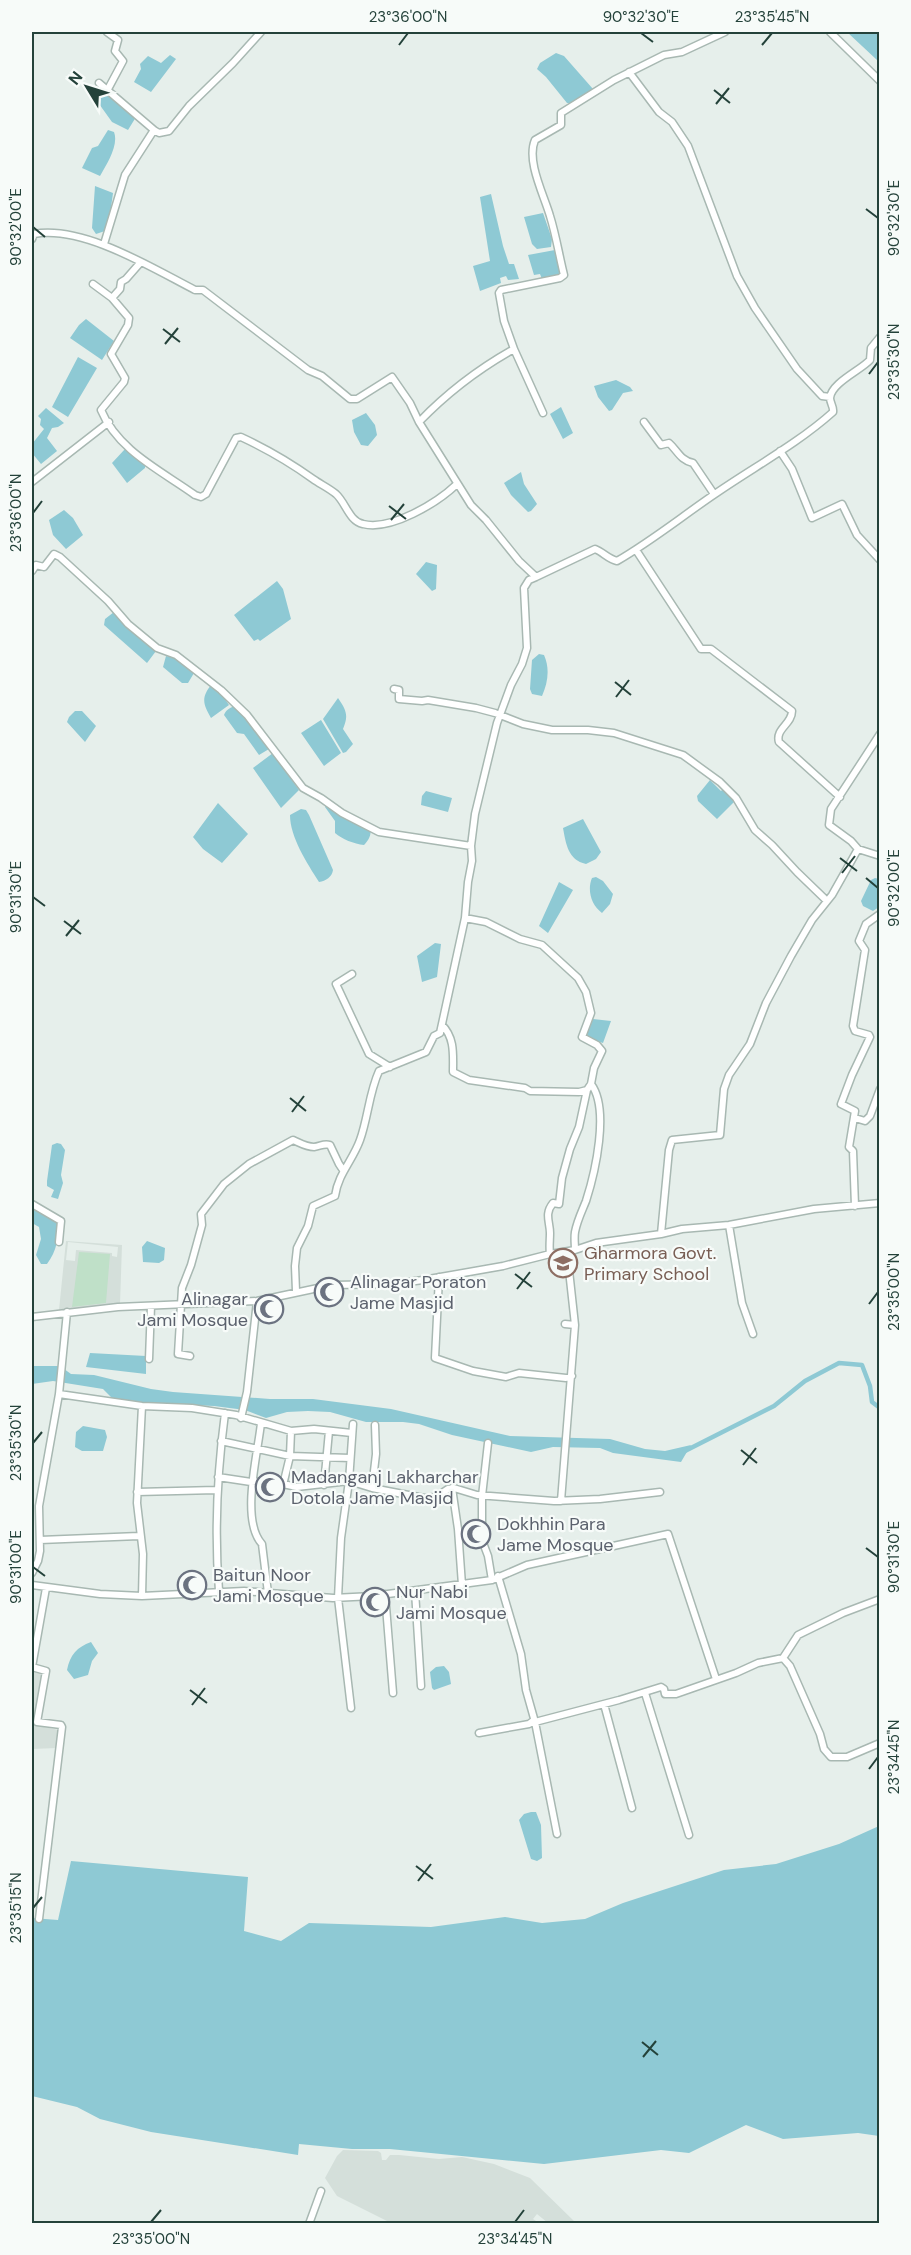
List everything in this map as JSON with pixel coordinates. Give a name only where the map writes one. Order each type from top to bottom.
[{"type":"street","points":[[107,32],[117,40],[115,51],[123,62],[108,89]]},
{"type":"street","points":[[99,83],[154,130],[159,133],[169,132],[189,106],[261,32]]},
{"type":"street","points":[[543,413],[514,349],[504,321],[499,293],[501,290],[560,278],[564,275],[550,216],[541,193],[533,155],[534,144],[538,138],[561,125],[561,113],[566,109],[582,102],[614,80],[664,55],[682,52],[725,32]]},
{"type":"street","points":[[830,32],[879,81]]},
{"type":"street","points":[[629,72],[659,112],[672,122],[688,146],[737,276],[755,308],[797,369],[822,396],[830,397]]},
{"type":"street","points":[[104,244],[125,175],[154,130]]},
{"type":"street","points":[[32,235],[46,232],[104,244],[195,290],[209,293],[308,370],[322,376],[350,399],[357,399],[392,377],[471,505],[536,578]]},
{"type":"street","points":[[112,298],[120,289],[121,282],[141,263]]},
{"type":"street","points":[[93,284],[112,298],[129,318],[128,325],[111,354],[125,378],[124,382],[101,410],[109,423],[141,459],[195,495],[206,495],[238,437],[273,452],[301,468],[337,495],[353,519],[361,524],[386,524],[418,512],[441,499],[457,484]]},
{"type":"street","points":[[296,1291],[297,1248],[308,1226],[311,1209],[316,1204],[334,1198],[343,1170],[360,1140],[370,1094],[379,1071],[427,1050],[434,1036],[440,1033],[457,964],[465,918],[475,814],[500,715],[527,648],[524,588],[529,580],[595,549],[616,561],[636,550],[714,494],[780,452],[833,412],[830,397],[844,379],[870,360],[871,348],[879,338]]},
{"type":"street","points":[[419,422],[471,377],[514,349]]},
{"type":"street","points":[[644,422],[661,445],[669,443],[680,457],[693,463],[714,494]]},
{"type":"street","points":[[32,482],[109,423]]},
{"type":"street","points":[[780,452],[792,469],[812,518],[842,504],[857,535],[879,560]]},
{"type":"street","points":[[636,550],[701,650],[711,649],[792,711],[792,716],[779,734],[779,742],[840,797]]},
{"type":"street","points":[[32,571],[36,565],[44,567],[54,555],[60,557],[108,601],[128,624],[157,648],[176,655],[221,690],[247,715],[303,788],[342,813],[379,832],[471,846]]},
{"type":"street","points":[[394,688],[399,690],[399,699],[428,700],[476,708],[523,724],[552,730],[614,733],[683,755],[720,782],[736,798],[741,810],[755,830],[772,844],[827,901]]},
{"type":"street","points":[[879,734],[831,809],[829,825],[858,849],[879,856]]},
{"type":"street","points":[[662,1234],[669,1150],[672,1140],[720,1135],[724,1089],[729,1075],[750,1044],[766,1002],[791,956],[858,849]]},
{"type":"street","points":[[855,1206],[853,1150],[849,1147],[855,1111],[841,1104],[870,1038],[869,1035],[855,1031],[853,1026],[865,950],[860,941],[866,924],[879,914]]},
{"type":"street","points":[[465,918],[486,922],[520,939],[542,945],[578,978],[586,992],[591,1013],[582,1036],[602,1051],[594,1068],[579,1127],[570,1149],[562,1178],[559,1204],[553,1203],[549,1207],[547,1220],[550,1230],[550,1254]]},
{"type":"street","points":[[352,974],[336,984],[369,1054],[390,1067]]},
{"type":"street","points":[[442,1025],[450,1037],[453,1049],[453,1072],[469,1080],[525,1088],[530,1091],[579,1092],[589,1087]]},
{"type":"street","points":[[561,1501],[575,1324],[571,1251],[592,1178],[598,1142],[599,1105],[596,1091],[589,1087]]},
{"type":"street","points":[[855,1118],[865,1121],[870,1116],[879,1089]]},
{"type":"street","points":[[190,1356],[178,1354],[182,1288],[191,1265],[201,1225],[201,1214],[224,1184],[249,1164],[293,1140],[315,1147],[330,1145],[343,1170]]},
{"type":"street","points":[[32,1317],[151,1306],[258,1301],[332,1285],[393,1284],[503,1266],[596,1243],[682,1229],[729,1225],[814,1209],[879,1203]]},
{"type":"street","points":[[32,1204],[61,1221],[59,1242]]},
{"type":"street","points":[[729,1225],[742,1303],[753,1334]]},
{"type":"street","points":[[439,1277],[435,1358],[473,1371],[506,1377],[519,1373],[566,1378],[572,1376]]},
{"type":"street","points":[[242,1416],[258,1301]]},
{"type":"street","points":[[149,1359],[151,1306]]},
{"type":"street","points":[[32,1573],[38,1561],[39,1506],[59,1394],[67,1312]]},
{"type":"street","points":[[565,1324],[575,1324]]},
{"type":"street","points":[[59,1394],[142,1406],[192,1408],[225,1413],[291,1431],[352,1433]]},
{"type":"street","points":[[142,1406],[137,1492],[139,1536],[143,1554],[142,1596]]},
{"type":"street","points":[[219,1591],[215,1548],[216,1490],[225,1413]]},
{"type":"street","points":[[261,1423],[251,1482],[252,1517],[257,1539],[262,1544],[268,1593]]},
{"type":"street","points":[[351,1708],[338,1598],[341,1538],[349,1481],[353,1424]]},
{"type":"street","points":[[372,1488],[376,1454],[375,1425]]},
{"type":"street","points":[[283,1485],[290,1456],[291,1431]]},
{"type":"street","points":[[324,1485],[329,1431]]},
{"type":"street","points":[[221,1441],[290,1456],[350,1458]]},
{"type":"street","points":[[488,1443],[482,1496],[482,1540],[521,1654],[556,1834]]},
{"type":"street","points":[[218,1477],[251,1482],[269,1481],[297,1487],[349,1481],[424,1498],[436,1497],[452,1488],[482,1496],[561,1501],[660,1492]]},
{"type":"street","points":[[452,1488],[462,1585]]},
{"type":"street","points":[[137,1492],[216,1490]]},
{"type":"street","points":[[32,1504],[39,1506]]},
{"type":"street","points":[[32,1585],[100,1594],[142,1596],[219,1591],[338,1598],[462,1585],[495,1578],[555,1558],[594,1552],[668,1534],[716,1679]]},
{"type":"street","points":[[40,1540],[139,1536]]},
{"type":"street","points":[[39,1919],[62,1727],[37,1722],[46,1671],[32,1668],[46,1588]]},
{"type":"street","points":[[415,1591],[421,1686]]},
{"type":"street","points":[[385,1594],[393,1694]]},
{"type":"street","points":[[479,1733],[529,1724],[661,1687],[665,1694],[676,1694],[758,1663],[783,1658],[798,1635],[843,1613],[879,1599]]},
{"type":"street","points":[[783,1658],[790,1666],[820,1734],[824,1749],[831,1757],[847,1757],[879,1743]]},
{"type":"street","points":[[645,1693],[689,1835]]},
{"type":"street","points":[[604,1704],[632,1808]]},
{"type":"street","points":[[309,2223],[321,2191]]},
{"type":"shaded area","points":[[66,1241],[122,1245],[120,1304],[59,1310]],"holes":[[[68,1242],[118,1247],[117,1257],[112,1256],[112,1253],[76,1250],[75,1261],[66,1260]]]},
{"type":"shaded area","points":[[32,1671],[43,1674],[34,1725],[59,1730],[57,1748],[32,1749]]},
{"type":"shaded area","points":[[343,2150],[378,2151],[381,2153],[382,2160],[386,2160],[390,2155],[439,2159],[462,2157],[494,2164],[530,2178],[576,2223],[548,2223],[537,2214],[533,2219],[539,2223],[532,2221],[530,2224],[391,2223],[337,2196],[325,2178],[337,2156]]},
{"type":"green space","points":[[79,1252],[110,1254],[106,1303],[72,1307]]},
{"type":"water","points":[[847,32],[879,32],[879,63],[877,60]]},
{"type":"water","points":[[556,53],[564,56],[593,89],[591,94],[567,103],[537,69],[540,63]]},
{"type":"water","points":[[170,55],[176,59],[151,92],[134,82],[141,69],[140,64],[148,56],[161,63]]},
{"type":"water","points":[[107,91],[136,117],[128,130],[112,122],[97,101]]},
{"type":"water","points":[[108,130],[114,132],[115,143],[112,154],[100,176],[82,168],[92,148],[98,146]]},
{"type":"water","points":[[95,186],[113,193],[108,230],[96,234],[92,228]]},
{"type":"water","points":[[491,194],[503,246],[509,264],[514,264],[519,279],[508,280],[506,276],[500,278],[501,283],[480,291],[473,266],[490,261],[480,197]]},
{"type":"water","points":[[543,213],[552,239],[551,247],[537,249],[532,244],[524,217]]},
{"type":"water","points":[[555,250],[561,274],[542,279],[540,274],[534,275],[528,255]]},
{"type":"water","points":[[86,319],[114,341],[102,360],[70,338]]},
{"type":"water","points":[[78,357],[97,368],[68,417],[52,407]]},
{"type":"water","points":[[616,380],[633,391],[623,393],[609,411],[598,397],[594,386]]},
{"type":"water","points":[[561,407],[573,433],[563,439],[550,414]]},
{"type":"water","points":[[46,408],[64,423],[52,428],[47,438],[57,451],[41,464],[32,453],[32,444],[44,429],[40,425],[41,419],[38,416]]},
{"type":"water","points":[[366,413],[375,425],[377,435],[368,446],[361,445],[354,432],[352,420]]},
{"type":"water","points":[[125,449],[141,463],[145,463],[145,468],[127,483],[112,463]]},
{"type":"water","points":[[521,472],[524,484],[537,504],[528,512],[511,495],[504,483]]},
{"type":"water","points":[[64,510],[73,518],[83,535],[66,549],[53,535],[49,520]]},
{"type":"water","points":[[426,562],[437,565],[436,589],[432,591],[416,574]]},
{"type":"water","points":[[277,581],[283,589],[291,619],[260,641],[258,639],[254,641],[234,615]]},
{"type":"water","points":[[114,612],[125,625],[156,651],[147,663],[104,625],[105,619]]},
{"type":"water","points":[[539,654],[544,655],[548,670],[542,696],[532,694],[530,689],[532,660]]},
{"type":"water","points":[[166,656],[174,658],[194,673],[188,683],[182,683],[163,667]]},
{"type":"water","points":[[211,685],[219,690],[229,705],[211,718],[204,701]]},
{"type":"water","points":[[338,698],[346,713],[343,729],[353,744],[343,753],[323,719]]},
{"type":"water","points":[[235,706],[249,720],[269,749],[259,755],[244,734],[237,733],[224,715],[228,709]]},
{"type":"water","points":[[75,711],[82,711],[96,726],[85,742],[67,722]]},
{"type":"water","points":[[321,720],[341,753],[324,766],[301,733]]},
{"type":"water","points":[[273,753],[299,790],[281,808],[253,768]]},
{"type":"water","points":[[710,780],[735,801],[717,819],[698,801],[697,796]]},
{"type":"water","points":[[426,791],[452,798],[448,812],[421,805],[422,796]]},
{"type":"water","points":[[326,802],[370,829],[369,838],[364,845],[348,841],[335,833],[335,821],[325,807]]},
{"type":"water","points":[[218,803],[248,834],[222,863],[203,849],[193,837]]},
{"type":"water","points":[[301,809],[306,810],[309,815],[333,870],[326,880],[319,882],[300,850],[293,832],[290,815]]},
{"type":"water","points":[[583,819],[601,852],[596,859],[586,864],[572,855],[563,828]]},
{"type":"water","points":[[596,877],[603,881],[613,894],[610,904],[602,913],[595,906],[590,892],[592,878]]},
{"type":"water","points":[[879,879],[879,907],[873,911],[863,906],[861,901],[871,880]]},
{"type":"water","points":[[559,882],[573,890],[548,933],[539,926]]},
{"type":"water","points":[[435,943],[441,944],[437,977],[422,982],[417,956]]},
{"type":"water","points":[[593,1019],[611,1021],[603,1043],[588,1038],[587,1034]]},
{"type":"water","points":[[61,1144],[65,1150],[61,1175],[63,1183],[58,1199],[51,1197],[54,1190],[47,1186],[52,1145]]},
{"type":"water","points":[[32,1206],[60,1222],[55,1249],[47,1264],[41,1264],[36,1255],[41,1239],[39,1227],[32,1223]]},
{"type":"water","points":[[147,1241],[165,1248],[164,1260],[159,1263],[143,1262],[142,1247]]},
{"type":"water","points":[[90,1353],[146,1356],[146,1374],[86,1367]]},
{"type":"water","points":[[32,1366],[60,1366],[71,1374],[94,1375],[173,1392],[270,1399],[313,1399],[391,1409],[510,1436],[610,1439],[645,1449],[665,1451],[691,1445],[681,1462],[613,1453],[600,1448],[553,1447],[531,1452],[452,1435],[419,1424],[366,1422],[330,1412],[287,1412],[266,1418],[245,1410],[112,1398],[103,1389],[53,1381],[32,1384]]},
{"type":"water","points":[[83,1426],[105,1430],[107,1437],[103,1451],[82,1451],[75,1447],[76,1432]]},
{"type":"water","points":[[91,1642],[98,1653],[92,1661],[88,1675],[74,1679],[67,1670],[70,1660],[78,1649]]},
{"type":"water","points":[[444,1666],[449,1672],[451,1684],[434,1690],[430,1672],[436,1667]]},
{"type":"water","points":[[536,1812],[541,1825],[542,1858],[537,1861],[531,1859],[519,1820],[524,1814]]},
{"type":"water","points":[[879,1826],[879,2136],[858,2133],[783,2139],[746,2125],[689,2153],[661,2150],[544,2164],[390,2149],[352,2149],[299,2144],[298,2155],[151,2132],[100,2119],[77,2107],[32,2096],[32,1918],[58,1920],[71,1861],[248,1877],[244,1931],[281,1941],[309,1923],[431,1927],[505,1917],[542,1923],[585,1919],[623,1903],[724,1870],[776,1864],[839,1844]]},
{"type":"waterway","points":[[685,1451],[774,1406],[805,1381],[839,1363],[862,1365],[870,1386],[872,1402],[880,1408]]},
{"type":"place","name":"Gharmora Govt. Primary School","points":[[563,1263]]},
{"type":"place","name":"Alinagar Poraton Jame Masjid","points":[[329,1292]]},
{"type":"place","name":"Alinagar Jami Mosque","points":[[269,1309]]},
{"type":"place","name":"Madanganj Lakharchar Dotola Jame Masjid","points":[[270,1487]]},
{"type":"place","name":"Dokhhin Para Jame Mosque","points":[[476,1534]]},
{"type":"place","name":"Baitun Noor Jami Mosque","points":[[192,1585]]},
{"type":"place","name":"Nur Nabi Jami Mosque","points":[[375,1602]]}]
